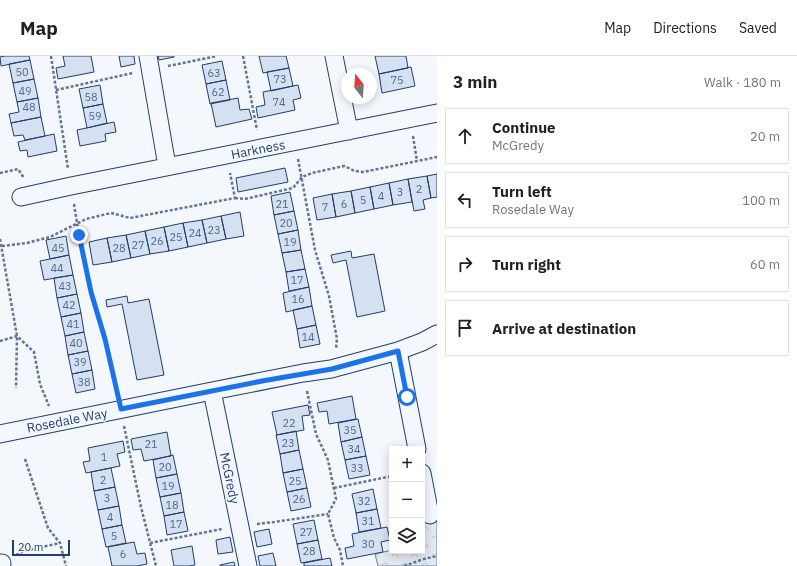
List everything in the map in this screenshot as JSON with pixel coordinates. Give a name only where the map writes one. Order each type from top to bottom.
[{"type":"street","points":[[148,56],[167,166]]},
{"type":"street","points":[[334,56],[349,131]]},
{"type":"street","name":"Harkness","points":[[21,197],[167,166],[437,113]]},
{"type":"street","name":"Rosedale Way","points":[[0,434],[212,390],[332,369],[398,351],[422,342],[437,334]]},
{"type":"street","points":[[398,351],[416,446]]},
{"type":"street","name":"McGredy","points":[[212,390],[248,566]]},
{"type":"street","points":[[424,482],[430,515]]},
{"type":"path","points":[[51,56],[77,224],[91,292],[105,339],[141,507],[156,566]]},
{"type":"path","points":[[244,56],[261,148]]},
{"type":"path","points":[[409,119],[417,161]]},
{"type":"path","points":[[294,142],[315,250],[329,296],[338,340],[332,369]]},
{"type":"path","points":[[227,155],[235,198]]},
{"type":"path","points":[[2,246],[27,243],[50,237],[86,219],[111,213],[130,218],[235,198],[245,199],[293,188],[302,177],[312,173],[344,166],[363,172],[437,157]]},
{"type":"path","points":[[0,173],[5,172]]},
{"type":"path","points":[[0,240],[17,336],[16,388]]},
{"type":"path","points":[[0,341],[17,336]]},
{"type":"path","points":[[17,336],[34,352],[40,384],[55,422]]},
{"type":"path","points":[[303,374],[316,434],[328,460],[334,488],[336,499],[328,514],[334,538],[340,550],[343,566]]},
{"type":"path","points":[[25,458],[48,528],[60,543],[66,566]]},
{"type":"path","points":[[334,488],[389,477]]},
{"type":"path","points":[[1,563],[24,551],[60,543]]},
{"type":"path","points":[[404,566],[437,556]]},
{"type":"green space","points":[[437,518],[437,566],[378,566],[375,554],[389,551],[389,554],[425,554],[425,520]]},
{"type":"building","points":[[29,56],[30,60],[1,66],[0,57]]},
{"type":"building","points":[[63,56],[91,56],[94,72],[58,79],[56,68],[65,66]]},
{"type":"building","points":[[119,56],[134,56],[135,64],[121,67]]},
{"type":"building","points":[[158,56],[174,56],[174,57],[159,60]]},
{"type":"building","points":[[259,56],[286,56],[289,68],[263,73]]},
{"type":"building","points":[[375,56],[406,56],[408,68],[379,74]]},
{"type":"building","points":[[30,60],[34,79],[13,83],[9,64]]},
{"type":"building","points":[[222,61],[226,80],[206,84],[202,65]]},
{"type":"building","points":[[411,67],[415,86],[382,93],[379,74]]},
{"type":"building","points":[[289,68],[293,86],[271,91],[267,72]]},
{"type":"building","points":[[34,79],[38,98],[17,102],[13,83]]},
{"type":"building","points":[[226,80],[230,100],[210,104],[206,84]]},
{"type":"building","points":[[100,85],[103,104],[83,108],[79,89]]},
{"type":"building","points":[[298,85],[301,98],[293,100],[295,110],[258,118],[256,107],[265,105],[263,92]]},
{"type":"building","points":[[38,98],[41,117],[11,123],[9,114],[19,112],[17,102]]},
{"type":"building","points":[[238,98],[240,110],[249,109],[252,119],[216,127],[211,103]]},
{"type":"building","points":[[103,104],[107,123],[87,128],[83,108]]},
{"type":"building","points":[[41,117],[45,136],[25,140],[23,135],[14,136],[11,123]]},
{"type":"building","points":[[114,122],[116,132],[105,134],[106,141],[80,146],[77,130]]},
{"type":"building","points":[[54,134],[57,151],[28,157],[27,150],[20,151],[18,142]]},
{"type":"building","points":[[285,168],[288,182],[238,192],[236,178]]},
{"type":"building","points":[[437,174],[437,197],[431,198],[427,176]]},
{"type":"building","points":[[427,176],[431,198],[423,200],[425,209],[414,211],[408,179]]},
{"type":"building","points":[[408,179],[412,202],[393,205],[389,183]]},
{"type":"building","points":[[389,183],[393,205],[374,209],[370,187]]},
{"type":"building","points":[[370,187],[374,209],[355,213],[351,191]]},
{"type":"building","points":[[351,191],[355,213],[336,217],[332,194]]},
{"type":"building","points":[[290,192],[294,211],[274,215],[271,196]]},
{"type":"building","points":[[332,194],[336,217],[317,220],[313,198]]},
{"type":"building","points":[[294,211],[298,230],[278,234],[274,215]]},
{"type":"building","points":[[240,212],[244,236],[226,239],[221,216]]},
{"type":"building","points":[[221,216],[226,239],[207,243],[202,220]]},
{"type":"building","points":[[202,220],[207,243],[188,247],[183,223]]},
{"type":"building","points":[[183,223],[188,247],[169,251],[164,227]]},
{"type":"building","points":[[164,227],[169,251],[150,254],[145,231]]},
{"type":"building","points":[[298,230],[301,250],[282,253],[278,234]]},
{"type":"building","points":[[145,231],[150,254],[131,258],[126,235]]},
{"type":"building","points":[[126,235],[131,258],[112,262],[107,238]]},
{"type":"building","points":[[66,236],[69,255],[50,259],[46,240]]},
{"type":"building","points":[[107,238],[112,262],[93,265],[89,242]]},
{"type":"building","points":[[301,250],[305,269],[286,272],[282,253]]},
{"type":"building","points":[[351,251],[352,258],[374,254],[385,311],[357,317],[346,260],[333,263],[331,255]]},
{"type":"building","points":[[69,255],[73,275],[44,280],[40,261]]},
{"type":"building","points":[[305,269],[309,287],[289,291],[286,272]]},
{"type":"building","points":[[73,275],[77,294],[57,298],[54,278]]},
{"type":"building","points":[[309,287],[312,306],[286,312],[283,293]]},
{"type":"building","points":[[77,294],[81,313],[61,317],[57,298]]},
{"type":"building","points":[[127,296],[128,303],[149,299],[164,375],[137,380],[122,304],[107,307],[106,300]]},
{"type":"building","points":[[312,306],[316,325],[297,329],[293,310]]},
{"type":"building","points":[[81,313],[84,332],[65,336],[61,317]]},
{"type":"building","points":[[316,325],[320,344],[300,348],[297,329]]},
{"type":"building","points":[[84,332],[88,351],[68,355],[65,336]]},
{"type":"building","points":[[88,351],[92,370],[72,374],[68,355]]},
{"type":"building","points":[[92,370],[95,389],[76,393],[72,374]]},
{"type":"building","points":[[352,396],[356,419],[329,424],[327,411],[319,412],[317,403]]},
{"type":"building","points":[[308,405],[310,415],[302,416],[304,430],[277,435],[272,412]]},
{"type":"building","points":[[358,419],[362,437],[341,442],[338,423]]},
{"type":"building","points":[[296,431],[299,450],[280,454],[276,435]]},
{"type":"building","points":[[167,432],[171,456],[144,461],[141,449],[133,450],[131,439]]},
{"type":"building","points":[[362,437],[366,456],[345,460],[341,442]]},
{"type":"building","points":[[123,441],[125,452],[117,454],[120,466],[86,473],[83,462],[90,461],[88,448]]},
{"type":"building","points":[[299,450],[303,469],[283,473],[280,454]]},
{"type":"building","points":[[173,455],[177,474],[156,478],[153,460]]},
{"type":"building","points":[[366,456],[370,475],[349,479],[345,460]]},
{"type":"building","points":[[111,468],[115,487],[94,491],[91,472]]},
{"type":"building","points":[[303,469],[307,488],[287,492],[283,473]]},
{"type":"building","points":[[177,474],[181,493],[160,497],[156,478]]},
{"type":"building","points":[[115,487],[119,506],[98,510],[94,491]]},
{"type":"building","points":[[307,488],[311,507],[291,511],[287,492]]},
{"type":"building","points":[[373,489],[377,509],[356,513],[352,494]]},
{"type":"building","points":[[181,493],[184,512],[164,516],[160,497]]},
{"type":"building","points":[[119,506],[122,525],[102,529],[98,510]]},
{"type":"building","points":[[377,509],[381,528],[359,532],[356,513]]},
{"type":"building","points":[[184,512],[188,531],[167,535],[164,516]]},
{"type":"building","points":[[314,520],[318,540],[297,544],[293,524]]},
{"type":"building","points":[[122,525],[126,543],[106,547],[102,529]]},
{"type":"building","points":[[387,527],[389,540],[381,542],[383,552],[347,559],[345,548],[354,546],[352,534]]},
{"type":"building","points":[[269,529],[272,544],[257,547],[254,532]]},
{"type":"building","points":[[230,537],[233,552],[218,554],[216,540]]},
{"type":"building","points":[[318,540],[322,559],[301,563],[297,544]]},
{"type":"building","points":[[134,542],[137,554],[145,553],[147,564],[137,566],[112,566],[108,547]]},
{"type":"building","points":[[192,546],[195,565],[174,566],[171,550]]},
{"type":"building","points":[[273,553],[276,566],[260,566],[258,556]]},
{"type":"building","points":[[330,558],[332,566],[304,566],[304,563]]},
{"type":"building","points":[[234,562],[235,566],[220,566],[220,565]]},
{"type":"route","points":[[79,235],[91,292],[105,339],[121,409],[212,390],[332,369],[398,351],[407,397]]}]
